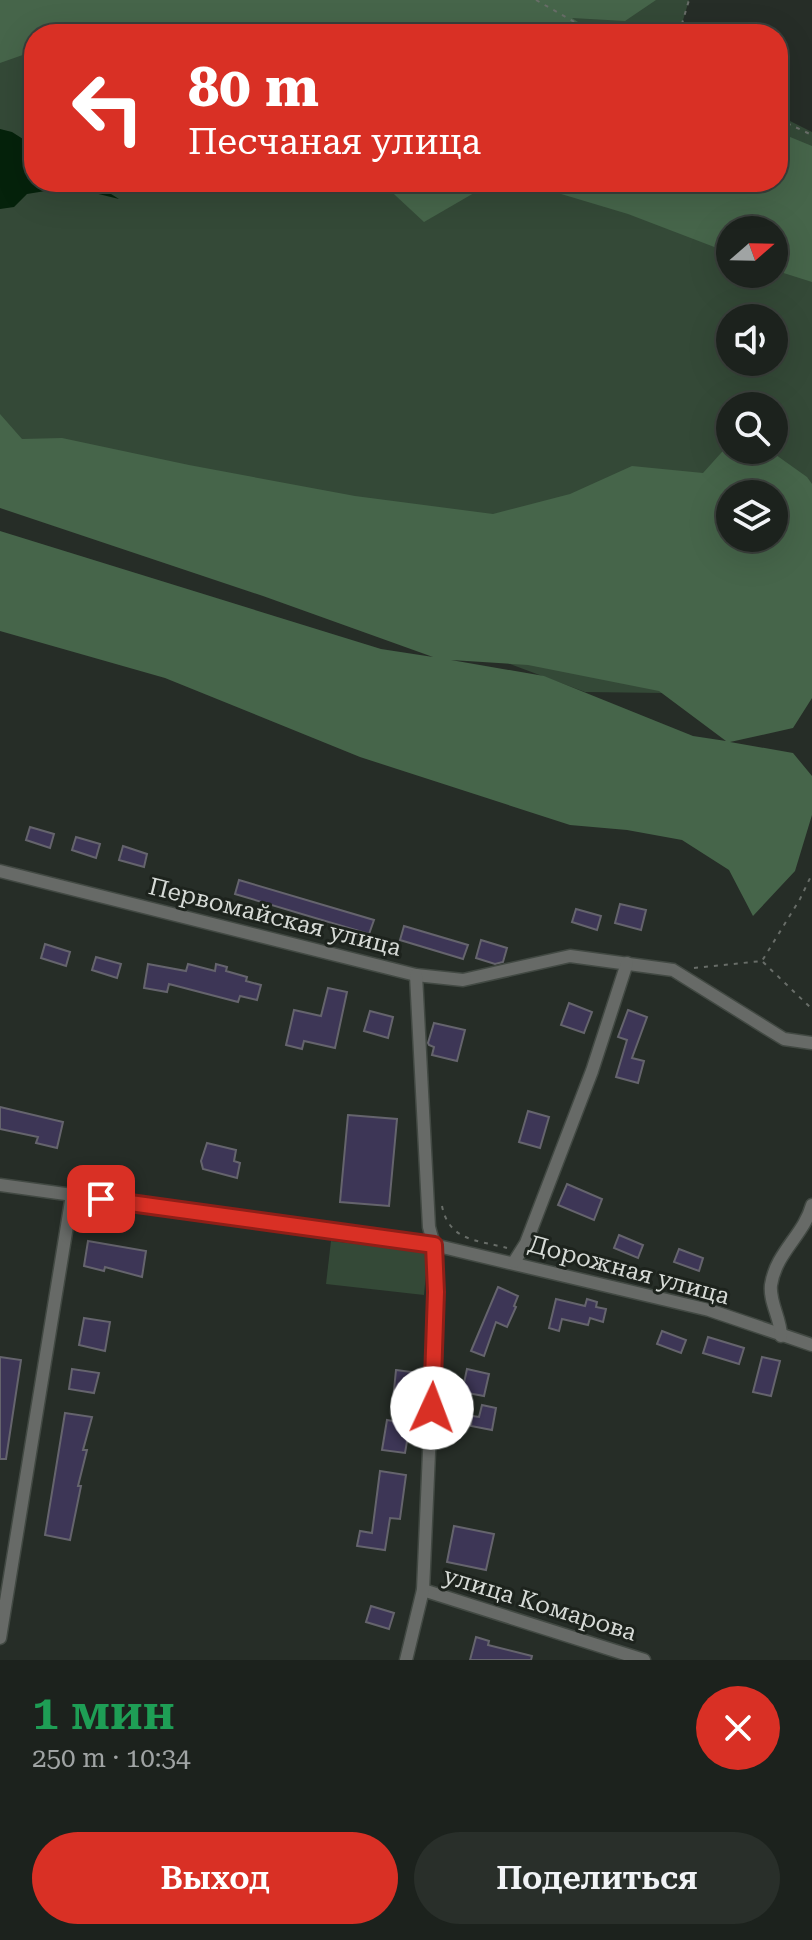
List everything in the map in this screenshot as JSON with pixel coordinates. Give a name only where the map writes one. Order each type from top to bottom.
[{"type":"street","name":"Первомайская улица","points":[[0,871],[416,975],[429,1227],[434,1245]]},
{"type":"street","points":[[416,975],[463,980],[570,956],[673,970],[784,1039],[812,1043]]},
{"type":"street","points":[[517,1257],[592,1071],[627,963]]},
{"type":"street","name":"Дорожная улица","points":[[0,1185],[517,1257],[709,1310],[812,1345]]},
{"type":"street","points":[[0,1638],[8,1546],[72,1195]]},
{"type":"street","points":[[781,1336],[770,1290],[776,1263],[812,1205]]},
{"type":"street","name":"улица Комарова","points":[[406,1660],[423,1590],[436,1292],[434,1245]]},
{"type":"street","name":"улица Комарова","points":[[423,1590],[644,1660]]},
{"type":"path","points":[[536,0],[578,24]]},
{"type":"path","points":[[682,24],[689,0]]},
{"type":"path","points":[[788,124],[812,135]]},
{"type":"path","points":[[762,961],[812,874]]},
{"type":"path","points":[[673,970],[762,961],[812,1009]]},
{"type":"path","points":[[441,1202],[446,1222],[456,1234],[517,1257]]},
{"type":"shaded area","points":[[0,0],[689,0],[682,24],[24,24],[24,192],[788,192],[788,120],[812,132],[812,695],[585,692],[0,473]]},
{"type":"shaded area","points":[[0,0],[656,0],[625,21],[572,18],[581,24],[24,24],[24,55],[0,63]]},
{"type":"shaded area","points":[[0,129],[24,140],[24,192],[39,192],[27,194],[14,207],[0,209]]},
{"type":"shaded area","points":[[788,136],[812,146],[812,282],[788,274],[788,216],[716,216],[716,248],[628,214],[554,192],[788,192]]},
{"type":"shaded area","points":[[90,192],[108,192],[119,199]]},
{"type":"shaded area","points":[[392,192],[476,192],[424,222]]},
{"type":"shaded area","points":[[0,414],[22,439],[62,438],[355,496],[493,514],[570,494],[632,466],[703,473],[716,459],[716,464],[788,464],[812,484],[812,698],[793,728],[730,742],[793,753],[812,776],[812,815],[795,871],[753,916],[729,870],[682,840],[627,830],[570,825],[360,757],[165,678],[0,631],[0,531],[381,649],[433,657],[0,508]],"holes":[[[451,660],[528,665],[659,691],[726,741],[693,736],[544,676]]]},
{"type":"shaded area","points":[[331,1241],[428,1252],[424,1295],[326,1284]]},
{"type":"building","points":[[30,827],[54,834],[50,848],[26,840]]},
{"type":"building","points":[[76,837],[100,844],[96,858],[72,850]]},
{"type":"building","points":[[123,846],[147,854],[144,867],[119,860]]},
{"type":"building","points":[[239,880],[374,920],[369,934],[235,894]]},
{"type":"building","points":[[620,904],[646,910],[641,930],[615,923]]},
{"type":"building","points":[[576,909],[601,916],[597,930],[572,922]]},
{"type":"building","points":[[404,926],[468,945],[463,959],[400,940]]},
{"type":"building","points":[[481,940],[507,948],[503,962],[495,964],[476,958]]},
{"type":"building","points":[[45,944],[70,952],[66,966],[41,958]]},
{"type":"building","points":[[96,957],[121,964],[117,978],[92,970]]},
{"type":"building","points":[[148,964],[186,971],[188,964],[215,971],[216,964],[227,967],[226,971],[247,977],[246,981],[261,985],[257,1000],[240,996],[238,1002],[169,984],[167,992],[144,988]]},
{"type":"building","points":[[328,988],[347,992],[335,1048],[304,1041],[302,1049],[286,1045],[294,1010],[321,1016]]},
{"type":"building","points":[[569,1003],[592,1012],[584,1033],[561,1025]]},
{"type":"building","points":[[628,1010],[647,1017],[632,1058],[644,1061],[638,1083],[616,1077],[627,1040],[618,1037]]},
{"type":"building","points":[[370,1011],[393,1017],[388,1038],[364,1031]]},
{"type":"building","points":[[434,1023],[465,1030],[457,1061],[432,1055],[434,1047],[428,1043]]},
{"type":"building","points":[[0,1107],[63,1122],[57,1148],[36,1143],[38,1137],[0,1129]]},
{"type":"building","points":[[528,1111],[549,1117],[540,1148],[519,1142]]},
{"type":"building","points":[[348,1115],[397,1119],[389,1206],[340,1202]]},
{"type":"building","points":[[207,1143],[236,1150],[234,1161],[240,1163],[237,1178],[203,1169],[201,1161]]},
{"type":"building","points":[[567,1184],[602,1199],[594,1220],[558,1205]]},
{"type":"building","points":[[619,1235],[643,1245],[638,1258],[614,1248]]},
{"type":"building","points":[[88,1241],[146,1251],[142,1277],[105,1267],[104,1271],[84,1266]]},
{"type":"building","points":[[679,1249],[703,1258],[699,1271],[674,1262]]},
{"type":"building","points":[[498,1287],[518,1296],[516,1307],[507,1327],[496,1322],[484,1356],[471,1351]]},
{"type":"building","points":[[556,1299],[585,1306],[587,1299],[597,1302],[596,1307],[606,1309],[603,1322],[590,1318],[588,1325],[562,1319],[559,1331],[549,1328]]},
{"type":"building","points":[[84,1318],[110,1322],[105,1351],[79,1345]]},
{"type":"building","points":[[662,1331],[686,1340],[681,1353],[657,1344]]},
{"type":"building","points":[[708,1337],[744,1348],[739,1364],[703,1353]]},
{"type":"building","points":[[0,1357],[21,1360],[6,1459],[0,1459]]},
{"type":"building","points":[[762,1357],[780,1361],[771,1396],[753,1392]]},
{"type":"building","points":[[72,1369],[99,1373],[94,1393],[69,1389]]},
{"type":"building","points":[[467,1369],[489,1374],[484,1396],[462,1392]]},
{"type":"building","points":[[396,1370],[420,1373],[417,1402],[393,1400]]},
{"type":"building","points":[[482,1405],[496,1408],[492,1430],[471,1426],[472,1416],[479,1417]]},
{"type":"building","points":[[65,1413],[92,1417],[83,1450],[87,1450],[70,1540],[45,1535]]},
{"type":"building","points":[[387,1420],[410,1424],[405,1453],[382,1450]]},
{"type":"building","points":[[380,1471],[406,1475],[400,1519],[390,1518],[385,1550],[357,1546],[360,1531],[372,1533]]},
{"type":"building","points":[[454,1526],[494,1534],[486,1570],[447,1562]]},
{"type":"building","points":[[371,1606],[394,1613],[389,1629],[366,1622]]},
{"type":"building","points":[[476,1637],[489,1641],[488,1645],[532,1656],[531,1660],[470,1660]]},
{"type":"route","points":[[101,1199],[434,1245],[436,1292],[432,1408]]}]
